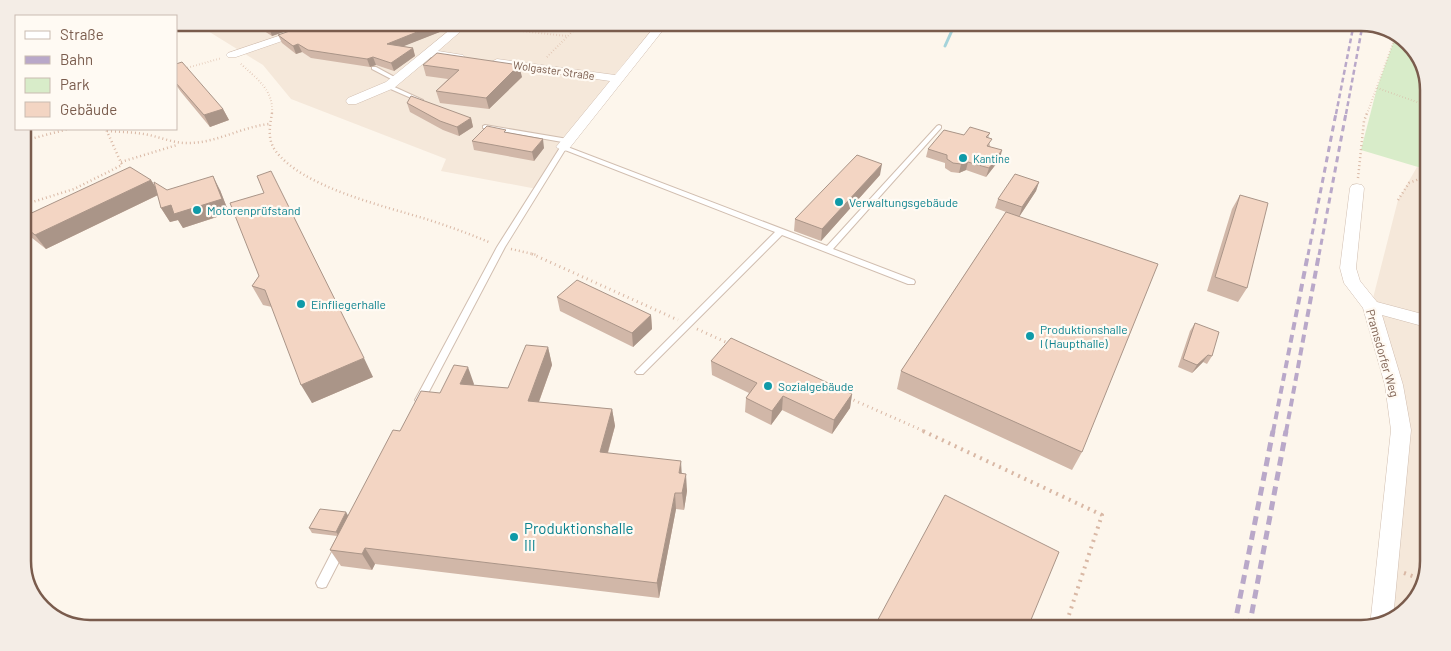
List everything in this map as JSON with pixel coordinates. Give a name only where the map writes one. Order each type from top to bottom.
[{"type":"street","points":[[232,55],[307,31]]},
{"type":"street","points":[[352,101],[393,83],[456,31]]},
{"type":"street","points":[[566,144],[657,31]]},
{"type":"street","points":[[430,53],[469,58]]},
{"type":"street","name":"Wolgaster Straße","points":[[488,61],[618,79]]},
{"type":"street","name":"Pramsdorfer Weg","points":[[1357,188],[1348,268],[1352,283],[1371,306],[1394,385],[1401,430],[1382,616]]},
{"type":"street","points":[[1371,306],[1420,319]]},
{"type":"lane","points":[[374,68],[393,83],[425,103]]},
{"type":"lane","points":[[485,127],[566,144],[781,232],[911,282]]},
{"type":"lane","points":[[828,250],[938,127]]},
{"type":"lane","points":[[414,411],[501,247],[566,144]]},
{"type":"lane","points":[[640,372],[781,232]]},
{"type":"lane","points":[[322,583],[345,540]]},
{"type":"path","points":[[517,34],[521,31],[567,36]]},
{"type":"path","points":[[536,68],[572,31]]},
{"type":"path","points":[[541,38],[546,34]]},
{"type":"path","points":[[1357,188],[1364,121],[1394,41]]},
{"type":"path","points":[[178,70],[232,55]]},
{"type":"path","points":[[1376,88],[1420,103]]},
{"type":"path","points":[[121,162],[180,144],[203,141],[250,126],[269,124]]},
{"type":"path","points":[[31,140],[65,130]]},
{"type":"path","points":[[107,130],[151,136],[180,144]]},
{"type":"path","points":[[31,203],[88,184],[122,165],[107,130]]},
{"type":"path","points":[[1398,200],[1409,183],[1420,179]]},
{"type":"shaded area","points":[[208,31],[657,31],[563,147],[537,189],[441,171],[446,159],[291,99],[263,65]]},
{"type":"shaded area","points":[[1417,167],[1420,168],[1420,561],[1419,572],[1408,597],[1394,610],[1382,616],[1401,430],[1371,306],[1398,200]]},
{"type":"green space","points":[[1394,41],[1410,57],[1419,79],[1420,168],[1361,150],[1377,88]]},
{"type":"building","points":[[290,31],[420,31],[387,44],[413,48],[391,63],[373,57],[367,59],[308,50],[298,44],[293,46],[278,35]]},
{"type":"building","points":[[437,53],[519,65],[486,98],[436,91],[459,70],[423,65]]},
{"type":"building","points":[[182,62],[223,109],[204,115],[178,85],[178,63]]},
{"type":"building","points":[[411,96],[471,118],[457,127],[440,121],[407,103]]},
{"type":"building","points":[[487,126],[506,130],[504,132],[543,139],[532,152],[472,141]]},
{"type":"building","points":[[970,127],[990,133],[986,137],[992,139],[987,146],[1002,150],[989,168],[968,162],[961,164],[953,163],[947,159],[947,155],[928,149],[944,130],[964,135]]},
{"type":"building","points":[[857,155],[882,164],[822,229],[795,219]]},
{"type":"building","points":[[130,167],[151,180],[35,235],[31,232],[31,213]]},
{"type":"building","name":"Einfliegerhalle","points":[[271,171],[364,358],[301,385],[265,290],[252,286],[259,276],[230,203],[264,193],[257,176]]},
{"type":"building","points":[[1015,174],[1039,182],[1022,207],[998,199]]},
{"type":"building","points":[[213,176],[222,199],[174,214],[171,205],[161,208],[154,182],[167,190]]},
{"type":"building","points":[[1240,195],[1268,203],[1247,288],[1215,277]]},
{"type":"building","name":"Produktionshalle I (Haupthalle)","points":[[1006,212],[1158,264],[1082,452],[901,371]]},
{"type":"building","points":[[577,280],[651,315],[632,333],[557,297]]},
{"type":"building","points":[[1195,323],[1219,332],[1212,356],[1208,355],[1197,365],[1183,359]]},
{"type":"building","points":[[731,338],[852,394],[834,420],[783,396],[772,411],[746,398],[757,383],[711,361]]},
{"type":"building","name":"Produktionshalle III","points":[[526,345],[548,347],[528,401],[612,409],[600,452],[681,461],[679,473],[686,474],[682,493],[675,493],[657,583],[365,548],[362,554],[330,550],[393,430],[400,431],[421,391],[440,393],[454,365],[468,367],[460,384],[508,388]]},
{"type":"building","points":[[945,495],[1059,552],[1031,620],[878,620]]},
{"type":"building","points":[[320,509],[346,512],[336,532],[309,528]]},
{"type":"waterway","points":[[945,46],[952,31]]},
{"type":"railway","points":[[1336,114],[1352,31]]},
{"type":"railway","points":[[1346,114],[1361,31]]},
{"type":"railway","points":[[1308,255],[1336,113]]},
{"type":"railway","points":[[1319,255],[1346,113]]},
{"type":"railway","points":[[1273,432],[1308,254]]},
{"type":"railway","points":[[1286,432],[1319,254]]},
{"type":"railway","points":[[1236,620],[1273,431]]},
{"type":"railway","points":[[1251,620],[1286,431]]},
{"type":"place","name":"Kantine","points":[[963,158]]},
{"type":"place","name":"Verwaltungsgebäude","points":[[839,202]]},
{"type":"place","name":"Motorenprüfstand","points":[[197,210]]},
{"type":"place","name":"Einfliegerhalle","points":[[301,304]]},
{"type":"place","name":"Produktionshalle I (Haupthalle)","points":[[1030,336]]},
{"type":"place","name":"Sozialgebäude","points":[[768,386]]},
{"type":"place","name":"Produktionshalle III","points":[[514,537]]}]
